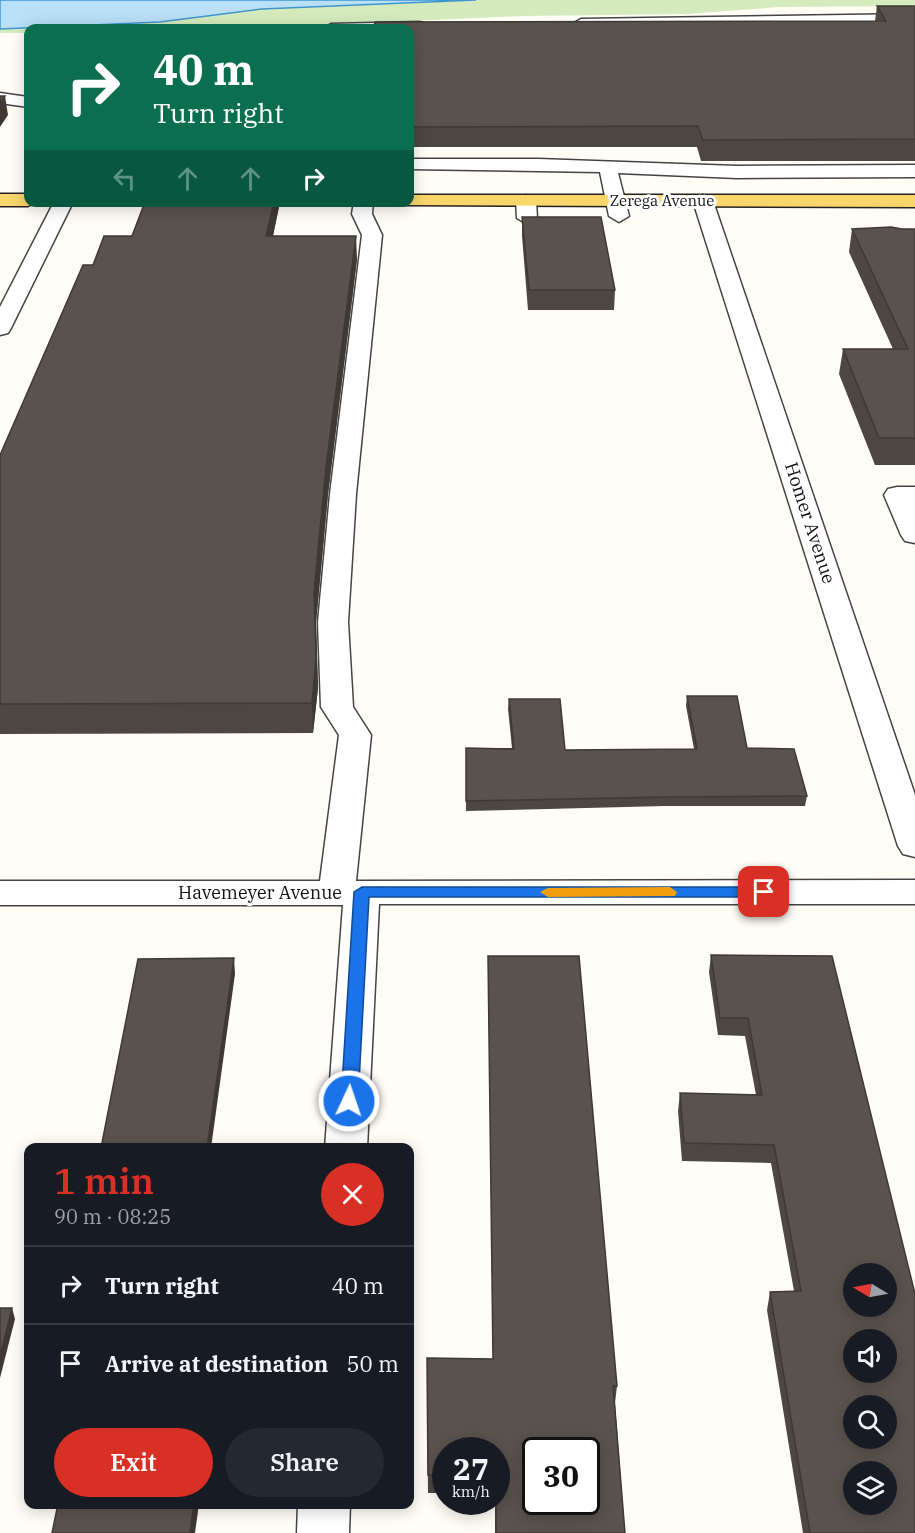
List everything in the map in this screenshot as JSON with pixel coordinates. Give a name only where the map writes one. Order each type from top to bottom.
[{"type":"main road","points":[[0,200],[24,200]]},
{"type":"main road","name":"Zerega Avenue","points":[[414,201],[526,209],[617,208],[703,201],[915,201]]},
{"type":"street","points":[[564,23],[915,18]]},
{"type":"street","points":[[414,26],[437,26]]},
{"type":"street","points":[[0,98],[24,101]]},
{"type":"street","points":[[414,164],[608,167],[737,172],[915,171]]},
{"type":"street","points":[[608,167],[617,208]]},
{"type":"street","name":"Homer Avenue","points":[[703,201],[904,774],[915,846]]},
{"type":"street","points":[[0,328],[61,207]]},
{"type":"street","points":[[346,1143],[350,892],[340,844],[355,735],[337,707],[333,622],[343,494],[372,235],[364,211]]},
{"type":"street","points":[[915,495],[897,495],[915,535]]},
{"type":"street","name":"Havemeyer Avenue","points":[[0,893],[915,892]]},
{"type":"street","points":[[322,1533],[324,1509]]},
{"type":"green space","points":[[476,0],[915,0],[915,6],[779,7],[688,14],[523,16],[348,24],[114,24],[160,22],[262,9]]},
{"type":"green space","points":[[24,28],[24,33],[0,33],[0,29]]},
{"type":"water","points":[[0,0],[476,0],[262,9],[160,22],[24,24],[24,28],[0,29]]},
{"type":"building","points":[[877,6],[915,6],[915,139],[703,140],[698,126],[414,127],[414,24],[375,24],[375,22],[886,21]]},
{"type":"building","points":[[143,207],[273,207],[266,236],[356,236],[326,467],[314,593],[316,658],[312,703],[0,704],[0,455],[83,265],[93,265],[104,236],[132,236]]},
{"type":"building","points":[[522,217],[601,217],[615,290],[529,290]]},
{"type":"building","points":[[891,227],[915,229],[915,438],[879,438],[843,349],[908,349],[852,229]]},
{"type":"building","points":[[687,696],[737,696],[747,748],[794,749],[807,796],[466,801],[466,748],[514,749],[509,699],[560,699],[565,750],[697,749]]},
{"type":"building","points":[[711,955],[832,956],[915,1294],[915,1533],[810,1533],[770,1292],[801,1291],[774,1145],[684,1143],[680,1093],[762,1095],[748,1018],[720,1018]]},
{"type":"building","points":[[488,956],[579,956],[617,1386],[613,1386],[625,1533],[496,1533],[496,1515],[510,1515],[510,1437],[432,1437],[432,1475],[428,1475],[427,1358],[493,1359]]},
{"type":"building","points":[[234,958],[208,1143],[102,1143],[138,959]]},
{"type":"building","points":[[0,1308],[12,1308],[0,1357]]},
{"type":"building","points":[[57,1509],[193,1509],[190,1533],[52,1533]]},
{"type":"slow traffic","points":[[548,892],[670,892]]},
{"type":"route","points":[[349,1101],[362,892],[764,892]]}]
